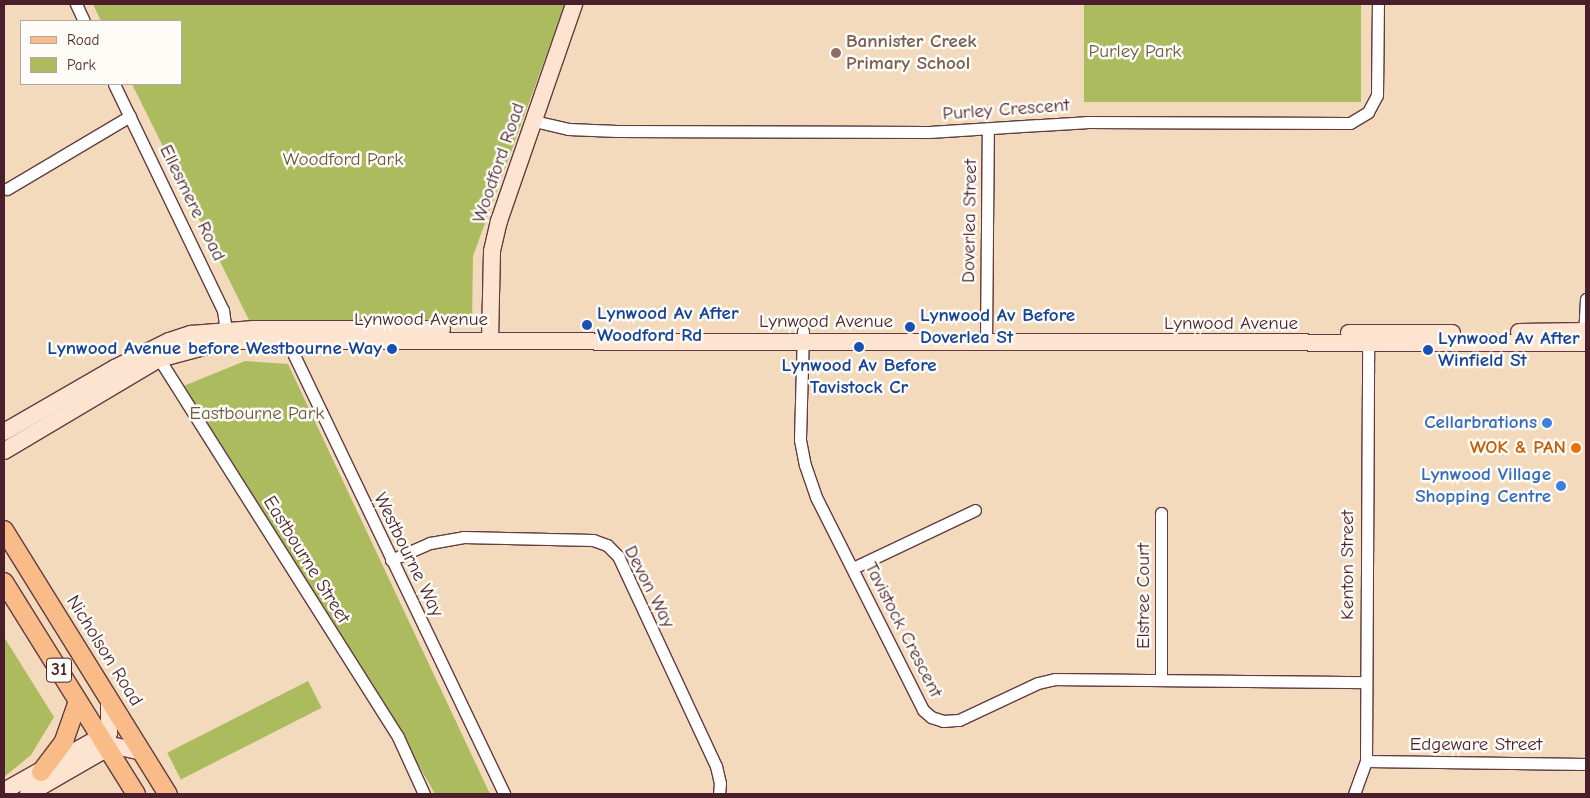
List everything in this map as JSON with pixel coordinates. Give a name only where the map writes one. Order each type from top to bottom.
[{"type":"main road","name":"Nicholson Road","points":[[4,530],[168,794]]},
{"type":"main road","name":"31","points":[[4,582],[136,794]]},
{"type":"main road","points":[[41,772],[64,741],[74,720],[78,701]]},
{"type":"street","points":[[76,4],[84,20]]},
{"type":"street","name":"Woodford Road","points":[[490,335],[492,251],[574,4]]},
{"type":"street","name":"Purley Crescent","points":[[534,122],[568,129],[617,131],[929,132],[988,130],[1086,122],[1350,123],[1368,112],[1377,95],[1378,4]]},
{"type":"street","name":"Ellesmere Road","points":[[114,85],[223,310],[227,335]]},
{"type":"street","points":[[7,189],[130,116]]},
{"type":"street","name":"Doverlea Street","points":[[986,337],[988,130]]},
{"type":"street","points":[[1585,337],[1586,299]]},
{"type":"street","name":"Lynwood Avenue","points":[[4,432],[191,334],[1368,339],[1585,337]]},
{"type":"street","name":"Westbourne Way","points":[[288,334],[391,560],[504,794]]},
{"type":"street","name":"Tavistock Crescent","points":[[803,336],[800,440],[805,465],[816,497],[923,710],[931,717],[943,721],[959,720],[1038,683],[1055,679],[1366,682]]},
{"type":"street","name":"Kenton Street","points":[[1354,794],[1366,761],[1368,339]]},
{"type":"street","name":"Lynwood Avenue","points":[[4,451],[156,354]]},
{"type":"street","name":"Eastbourne Street","points":[[156,354],[398,737],[424,794]]},
{"type":"street","points":[[853,568],[975,510]]},
{"type":"street","name":"Elstree Court","points":[[1161,680],[1162,513]]},
{"type":"street","name":"Devon Way","points":[[391,560],[430,543],[463,536],[593,540],[607,546],[618,556],[716,766],[720,783],[719,794]]},
{"type":"street","points":[[28,794],[101,752],[110,724],[109,699]]},
{"type":"street","points":[[4,791],[41,772],[93,741],[142,752]]},
{"type":"street","name":"Edgeware Street","points":[[1366,761],[1586,764]]},
{"type":"green space","name":"Woodford Park","points":[[93,4],[565,4],[473,256],[472,324],[409,328],[250,322],[132,85],[182,85],[182,20],[101,20]]},
{"type":"green space","name":"Purley Park","points":[[1084,4],[1361,4],[1361,102],[1084,102]]},
{"type":"green space","name":"Eastbourne Park","points":[[245,361],[288,364],[490,794],[435,794],[376,690],[181,387]]},
{"type":"green space","points":[[4,637],[54,717],[31,755],[4,777]]},
{"type":"green space","points":[[308,681],[322,708],[181,779],[167,753]]},
{"type":"place","name":"Bannister Creek Primary School","points":[[836,53]]},
{"type":"place","name":"Lynwood Av After Woodford Rd","points":[[587,325]]},
{"type":"place","name":"Lynwood Av Before Doverlea St","points":[[910,327]]},
{"type":"place","name":"Lynwood Av Before Tavistock Cr","points":[[859,347]]},
{"type":"place","name":"Lynwood Avenue before Westbourne Way","points":[[392,349]]},
{"type":"place","name":"Lynwood Av After Winfield St","points":[[1428,350]]},
{"type":"place","name":"Cellarbrations","points":[[1547,423]]},
{"type":"place","name":"WOK & PAN","points":[[1576,448]]},
{"type":"place","name":"Lynwood Village Shopping Centre","points":[[1561,486]]}]
